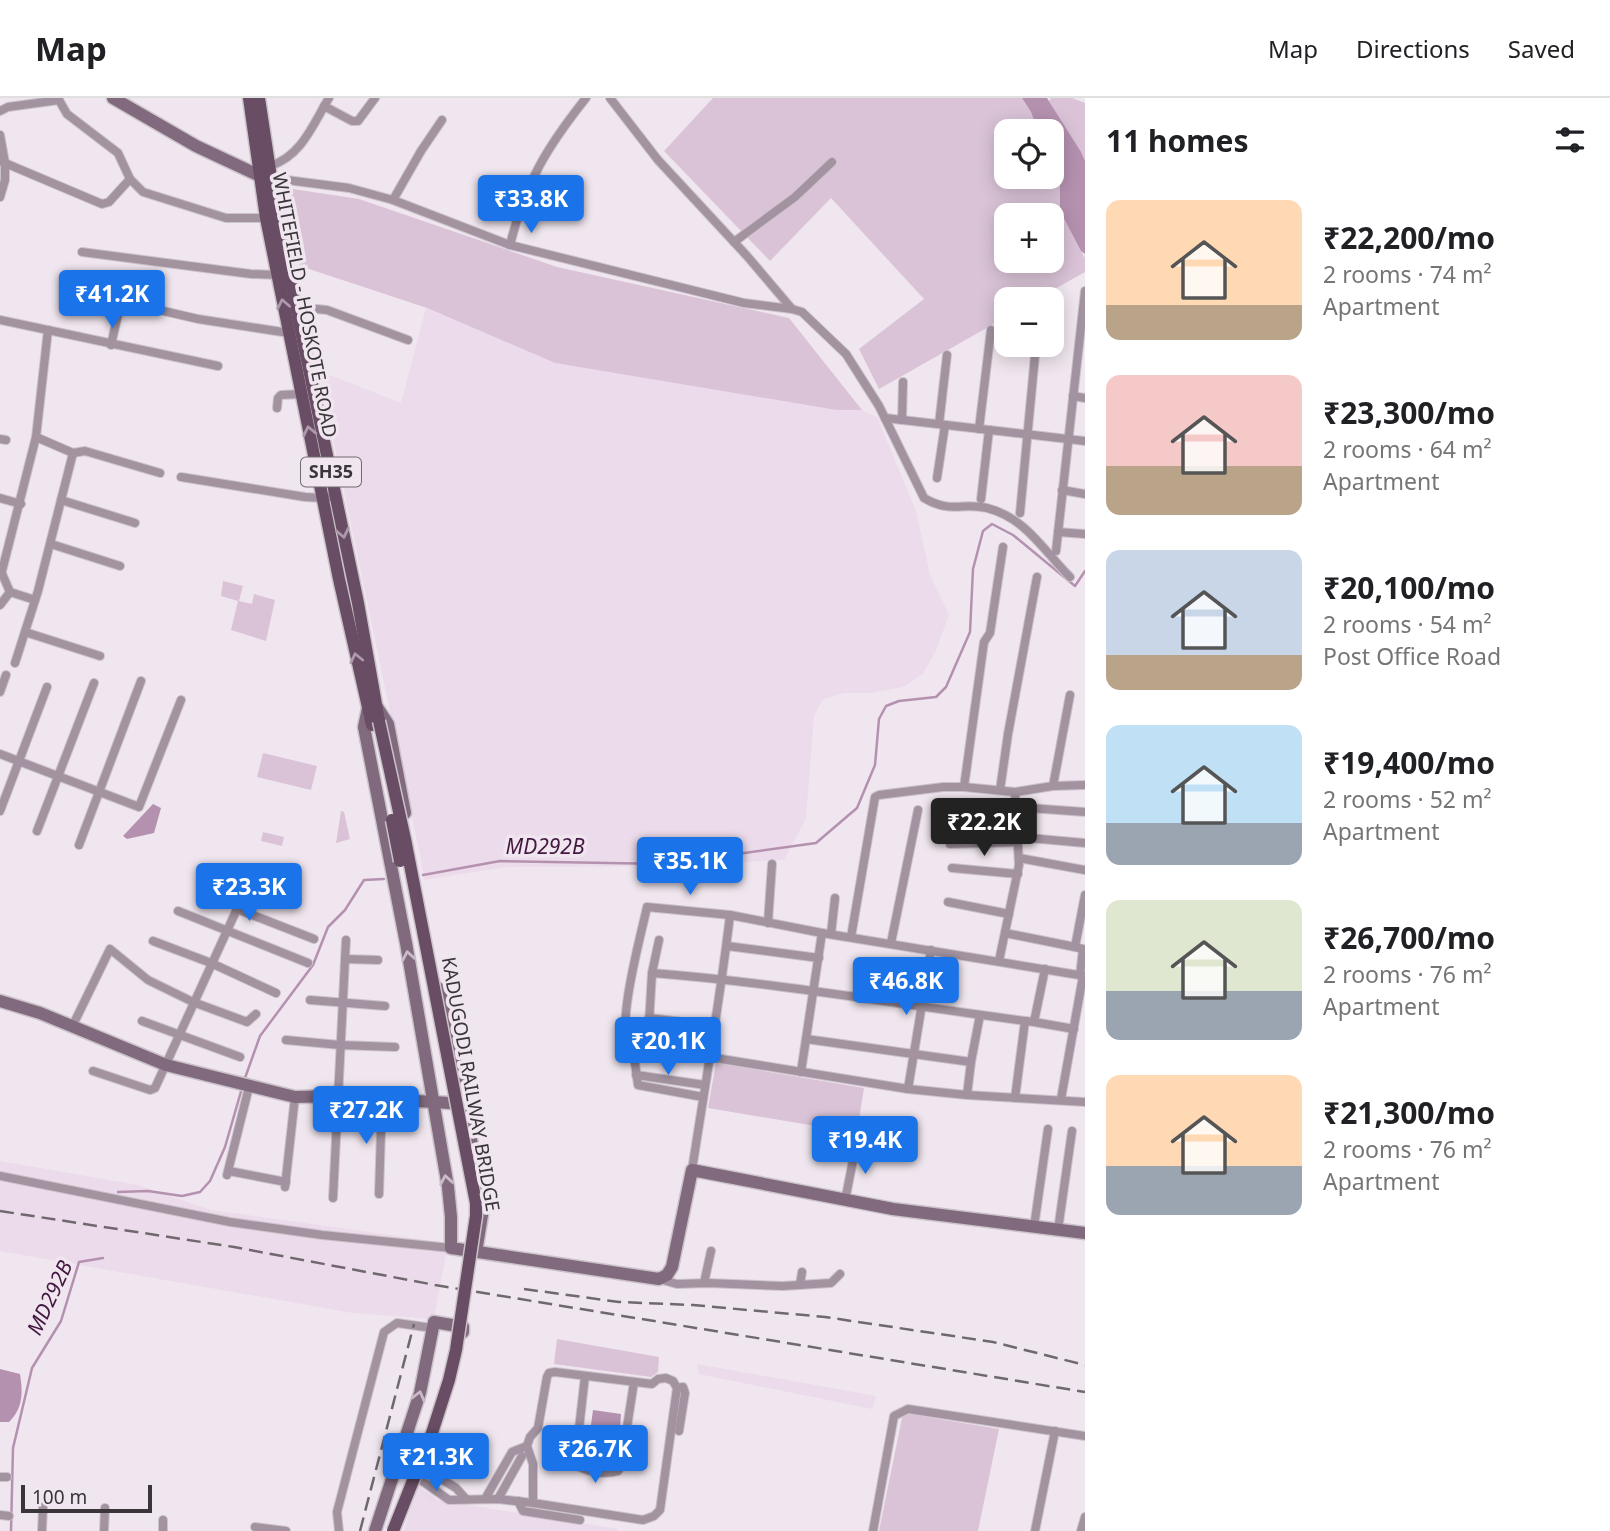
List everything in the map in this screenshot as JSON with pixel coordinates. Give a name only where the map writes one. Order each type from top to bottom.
[{"type":"main road","name":"WHITEFIELD - HOSKOTE ROAD","points":[[249,98],[267,173],[266,218],[322,498],[372,707]]},
{"type":"main road","name":"SH35","points":[[259,98],[267,173],[335,496],[372,707],[469,1204],[468,1228],[442,1380],[436,1403],[385,1531]]},
{"type":"main road","name":"KADUGODI RAILWAY BRIDGE","points":[[376,723],[447,1048],[476,1203],[456,1350],[446,1392],[393,1531]]},
{"type":"street","points":[[113,98],[196,146],[267,173],[349,188],[393,200],[510,245],[744,303],[802,312],[846,354],[885,418],[924,498],[936,505],[984,508],[1004,514],[1032,533],[1070,577]]},
{"type":"street","points":[[267,173],[299,149],[327,102],[352,121],[358,121],[374,98]]},
{"type":"street","points":[[510,245],[530,180],[561,129],[586,98]]},
{"type":"street","points":[[610,98],[658,160],[792,309]]},
{"type":"street","points":[[0,111],[8,107],[59,99],[67,114],[118,153],[130,180],[143,191],[226,219],[266,218]]},
{"type":"street","points":[[393,200],[442,120]]},
{"type":"street","points":[[0,135],[5,180],[0,197]]},
{"type":"street","points":[[734,242],[795,197],[832,162]]},
{"type":"street","points":[[3,163],[102,204],[109,202],[130,180]]},
{"type":"street","points":[[82,252],[277,275]]},
{"type":"street","points":[[1056,551],[1073,396],[1081,355],[1085,292]]},
{"type":"street","points":[[86,293],[198,319],[289,333]]},
{"type":"street","points":[[111,345],[121,301]]},
{"type":"street","points":[[296,307],[327,310],[408,340]]},
{"type":"street","points":[[0,320],[218,366]]},
{"type":"street","points":[[10,592],[1,570],[36,437],[48,330]]},
{"type":"street","points":[[979,429],[991,330]]},
{"type":"street","points":[[937,478],[947,355]]},
{"type":"street","points":[[1020,513],[1035,357]]},
{"type":"street","points":[[902,420],[903,382]]},
{"type":"street","points":[[277,408],[281,395],[301,394]]},
{"type":"street","points":[[1073,396],[1085,398]]},
{"type":"street","points":[[885,418],[1085,441]]},
{"type":"street","points":[[981,499],[989,430]]},
{"type":"street","points":[[36,437],[73,453],[85,451],[160,473]]},
{"type":"street","points":[[15,663],[51,544],[73,453]]},
{"type":"street","points":[[181,477],[322,498],[335,496]]},
{"type":"street","points":[[1062,490],[1085,494]]},
{"type":"street","points":[[0,498],[20,504]]},
{"type":"street","points":[[61,500],[135,523]]},
{"type":"street","points":[[1058,531],[1085,534]]},
{"type":"street","points":[[51,544],[120,566]]},
{"type":"street","points":[[964,787],[984,642],[990,633],[1003,547]]},
{"type":"street","points":[[1000,790],[1037,577]]},
{"type":"street","points":[[10,592],[35,600]]},
{"type":"street","points":[[0,605],[10,592]]},
{"type":"street","points":[[25,632],[100,656]]},
{"type":"street","points":[[0,692],[6,675]]},
{"type":"street","points":[[79,845],[141,681]]},
{"type":"street","points":[[37,831],[94,683]]},
{"type":"street","points":[[0,811],[47,687]]},
{"type":"street","points":[[1052,786],[1070,695]]},
{"type":"street","points":[[0,754],[139,807],[181,700]]},
{"type":"street","points":[[451,1248],[449,1197],[406,943],[364,727],[372,707],[388,723],[484,1203],[476,1252]]},
{"type":"street","points":[[851,937],[875,797],[943,787],[1015,792],[1052,786],[1085,785]]},
{"type":"street","points":[[999,961],[1019,858],[1015,792]]},
{"type":"street","points":[[891,943],[918,810]]},
{"type":"street","points":[[948,816],[1016,811],[1085,812]]},
{"type":"street","points":[[950,844],[1018,839],[1085,843]]},
{"type":"street","points":[[1019,858],[1085,870]]},
{"type":"street","points":[[768,923],[772,864]]},
{"type":"street","points":[[952,869],[1017,874]]},
{"type":"street","points":[[801,1072],[819,958],[835,898]]},
{"type":"street","points":[[1061,1100],[1083,976],[1081,948],[1085,898]]},
{"type":"street","points":[[948,902],[1009,914]]},
{"type":"street","points":[[1083,976],[827,934],[730,915],[647,907],[629,985],[625,1037],[628,1049],[635,1056],[709,1057],[908,1089],[1085,1102]]},
{"type":"street","points":[[93,1071],[150,1090],[159,1083],[178,1034],[237,909],[314,939]]},
{"type":"street","points":[[178,911],[309,964]]},
{"type":"street","points":[[659,1279],[667,1275],[672,1267],[692,1170],[716,1026],[730,915]]},
{"type":"street","points":[[1005,933],[1081,948]]},
{"type":"street","points":[[333,1198],[346,940]]},
{"type":"street","points":[[647,1057],[652,974],[659,940]]},
{"type":"street","points":[[153,941],[211,963],[276,993]]},
{"type":"street","points":[[727,946],[819,958]]},
{"type":"street","points":[[72,1027],[110,948],[148,980],[193,1002],[247,1022],[256,1014]]},
{"type":"street","points":[[908,1089],[931,950]]},
{"type":"street","points":[[345,958],[378,960]]},
{"type":"street","points":[[1014,1098],[1030,1022],[1045,969]]},
{"type":"street","points":[[652,974],[814,990],[1074,1029]]},
{"type":"street","points":[[310,1000],[384,1006]]},
{"type":"street","points":[[0,1001],[166,1065],[249,1087],[295,1097],[337,1096],[465,1104]]},
{"type":"street","points":[[967,1095],[980,1015]]},
{"type":"street","points":[[649,1018],[716,1026]]},
{"type":"street","points":[[142,1021],[240,1057]]},
{"type":"street","points":[[806,1039],[971,1062]]},
{"type":"street","points":[[286,1040],[395,1047]]},
{"type":"street","points":[[635,1056],[638,1085],[703,1097]]},
{"type":"street","points":[[636,1075],[705,1085]]},
{"type":"street","points":[[249,1087],[228,1173],[285,1184],[295,1097]]},
{"type":"street","points":[[379,1194],[382,1099]]},
{"type":"street","points":[[1034,1227],[1048,1129]]},
{"type":"street","points":[[1058,1230],[1072,1131]]},
{"type":"street","points":[[845,1201],[856,1145]]},
{"type":"street","points":[[692,1170],[845,1201],[931,1215],[1085,1233]]},
{"type":"street","points":[[0,1176],[230,1222],[322,1235],[451,1248],[659,1279],[677,1284],[800,1285],[831,1283],[840,1274]]},
{"type":"street","points":[[704,1283],[711,1251]]},
{"type":"street","points":[[800,1285],[802,1272]]},
{"type":"street","points":[[375,1531],[417,1405],[434,1322],[463,1327],[463,1344],[450,1399],[400,1531]]},
{"type":"street","points":[[339,1531],[337,1512],[384,1332],[397,1323],[432,1328]]},
{"type":"street","points":[[420,1473],[449,1500],[498,1499],[643,1520],[654,1517],[660,1510],[677,1388],[673,1381],[658,1379],[652,1384],[549,1373],[538,1428],[530,1437],[527,1446],[533,1464],[533,1503]]},
{"type":"street","points":[[585,1376],[575,1464],[584,1469],[610,1473],[618,1471],[621,1466],[634,1382]]},
{"type":"street","points":[[677,1388],[683,1387],[685,1393],[679,1431]]},
{"type":"street","points":[[873,1531],[894,1416],[908,1409],[1085,1436]]},
{"type":"street","points":[[1035,1531],[1055,1431]]},
{"type":"street","points":[[485,1499],[512,1452],[527,1446]]},
{"type":"street","points":[[498,1499],[522,1456]]},
{"type":"street","points":[[420,1473],[457,1488],[466,1499]]},
{"type":"street","points":[[518,1501],[523,1511],[580,1520]]},
{"type":"street","points":[[42,1531],[43,1507]]},
{"type":"street","points":[[104,1531],[105,1508]]},
{"type":"street","points":[[1081,1531],[1085,1517]]},
{"type":"street","points":[[163,1520],[163,1531]]},
{"type":"street","points":[[255,1527],[286,1531]]},
{"type":"shaded area","points":[[713,98],[1022,98],[1034,119],[994,119],[994,189],[1060,189],[1060,203],[994,203],[994,273],[1064,273],[1064,219],[1085,258],[1085,272],[1058,287],[994,287],[994,324],[879,389],[859,349],[924,299],[831,198],[770,261],[664,151]]},
{"type":"shaded area","points":[[1022,98],[1047,98],[1060,119],[1034,119]]},
{"type":"shaded area","points":[[1051,98],[1072,98],[1085,103],[1085,161],[1064,126],[1064,119],[1060,119],[1049,101]]},
{"type":"shaded area","points":[[1064,125],[1085,161],[1085,254],[1064,219],[1064,203],[1060,203],[1060,189],[1064,189]]},
{"type":"shaded area","points":[[286,188],[359,199],[557,267],[789,318],[862,410],[836,410],[555,363],[427,308],[300,266]]},
{"type":"shaded area","points":[[426,308],[555,363],[835,410],[862,410],[877,417],[916,511],[930,575],[949,615],[936,650],[923,674],[903,687],[871,693],[845,693],[823,699],[814,716],[806,818],[784,860],[662,866],[505,867],[424,880],[319,371],[401,403]]},
{"type":"shaded area","points":[[223,581],[243,586],[239,601],[252,604],[254,594],[275,600],[266,641],[231,630],[238,601],[221,596]]},
{"type":"shaded area","points":[[263,753],[317,766],[311,790],[257,777]]},
{"type":"shaded area","points":[[153,804],[161,808],[154,833],[127,839],[123,836]]},
{"type":"shaded area","points":[[341,811],[344,812],[350,839],[336,843]]},
{"type":"shaded area","points":[[263,832],[284,837],[282,846],[261,841]]},
{"type":"shaded area","points":[[716,1063],[864,1088],[857,1133],[708,1108]]},
{"type":"shaded area","points":[[0,1161],[138,1185],[211,1210],[448,1243],[434,1319],[353,1313],[0,1251]]},
{"type":"shaded area","points":[[557,1339],[659,1357],[658,1372],[651,1377],[554,1364]]},
{"type":"shaded area","points":[[697,1364],[876,1396],[872,1409],[699,1374]]},
{"type":"shaded area","points":[[0,1369],[20,1374],[21,1400],[9,1422],[0,1422]]},
{"type":"shaded area","points":[[593,1410],[621,1414],[620,1428],[591,1425]]},
{"type":"shaded area","points":[[903,1413],[999,1429],[978,1531],[879,1531]]},
{"type":"shaded area","points":[[416,1485],[437,1500],[618,1531],[404,1531]]},
{"type":"waterway","name":"MD292B","points":[[423,875],[500,861],[666,864],[816,843],[857,808],[875,765],[879,719],[886,706],[899,701],[936,697],[946,687],[970,632],[973,569],[983,531],[992,524],[1013,535],[1075,586],[1085,571]]},
{"type":"waterway","name":"MD292B","points":[[245,1078],[260,1036],[313,965],[328,927],[345,910],[364,880],[384,879]]},
{"type":"waterway","name":"MD292B","points":[[118,1192],[148,1191],[182,1196],[200,1192],[210,1181],[225,1147],[242,1088]]},
{"type":"waterway","name":"MD292B","points":[[11,1531],[13,1448],[32,1368],[61,1321],[79,1262],[103,1258]]},
{"type":"railway","points":[[0,1211],[234,1247],[435,1285],[1085,1392]]},
{"type":"railway","points":[[524,1289],[619,1302],[693,1305],[825,1317],[993,1342],[1085,1365]]},
{"type":"railway","points":[[360,1531],[414,1324]]}]
